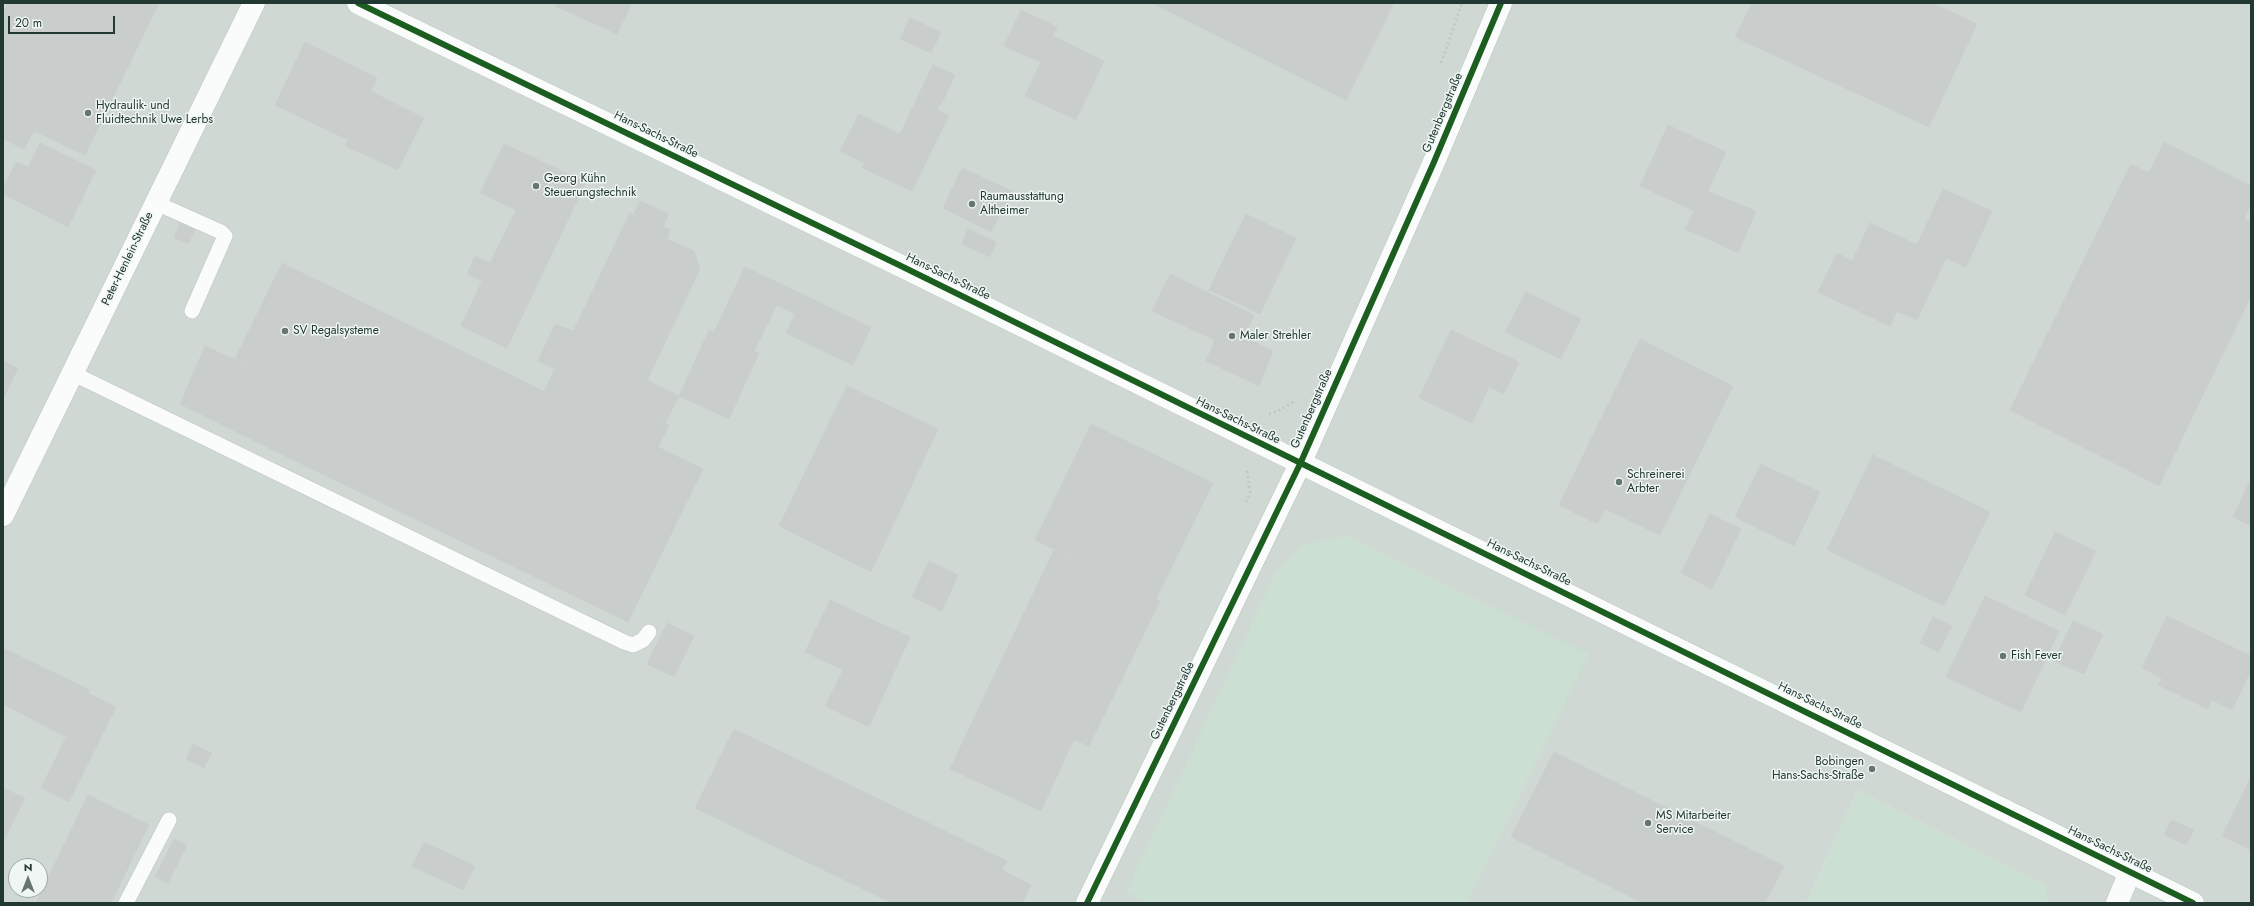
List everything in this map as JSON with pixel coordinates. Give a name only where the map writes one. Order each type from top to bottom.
[{"type":"street","name":"Peter-Henlein-Straße","points":[[3,515],[254,3]]},
{"type":"street","name":"Hans-Sachs-Straße","points":[[358,3],[899,265],[2193,903]]},
{"type":"street","name":"Gutenbergstraße","points":[[1087,903],[1300,464],[1434,162],[1501,3]]},
{"type":"street","points":[[2117,903],[2130,872]]},
{"type":"lane","points":[[156,203],[221,232],[225,236],[192,311]]},
{"type":"lane","points":[[72,373],[624,642],[633,645],[643,640],[649,632]]},
{"type":"lane","points":[[126,903],[169,820]]},
{"type":"shaded area","points":[[3,3],[2251,3],[2251,903],[2048,903],[2045,885],[1858,790],[1806,903],[3,903]]},
{"type":"green space","points":[[1347,536],[1589,654],[1467,903],[1149,903],[1126,892],[1275,574],[1303,545]]},
{"type":"green space","points":[[1858,790],[2045,885],[2048,903],[1806,903]]},
{"type":"building","points":[[8,3],[159,3],[85,155],[34,131],[24,149],[3,139],[3,13]]},
{"type":"building","points":[[557,3],[632,3],[617,34],[555,6]]},
{"type":"building","points":[[1152,3],[1394,3],[1346,100]]},
{"type":"building","points":[[1752,3],[1933,3],[1977,24],[1929,127],[1735,37]]},
{"type":"building","points":[[1021,10],[1057,27],[1040,62],[1004,46]]},
{"type":"building","points":[[910,18],[941,32],[931,53],[900,39]]},
{"type":"building","points":[[1053,36],[1104,61],[1076,120],[1025,96]]},
{"type":"building","points":[[305,42],[377,78],[348,140],[275,105]]},
{"type":"building","points":[[933,65],[955,75],[941,105],[919,94]]},
{"type":"building","points":[[371,91],[396,104],[370,157],[345,146]]},
{"type":"building","points":[[919,94],[939,104],[937,110],[949,116],[932,150],[900,134]]},
{"type":"building","points":[[396,104],[424,118],[398,170],[370,157]]},
{"type":"building","points":[[859,114],[932,150],[912,191],[862,168],[864,163],[840,151]]},
{"type":"building","points":[[1668,125],[1726,152],[1708,191],[1729,200],[1710,240],[1685,229],[1694,211],[1640,186]]},
{"type":"building","points":[[2164,142],[2251,186],[2251,204],[2244,219],[2251,223],[2251,296],[2159,486],[2010,410],[2131,164],[2149,173]]},
{"type":"building","points":[[40,143],[96,170],[68,227],[3,194],[3,188],[16,162],[28,167]]},
{"type":"building","points":[[504,144],[586,182],[507,348],[461,326],[482,281],[467,274],[475,256],[490,263],[516,210],[480,193]]},
{"type":"building","points":[[962,168],[1012,191],[991,232],[943,208]]},
{"type":"building","points":[[1943,189],[1992,211],[1966,267],[1917,245]]},
{"type":"building","points":[[1729,200],[1756,211],[1738,253],[1710,240]]},
{"type":"building","points":[[640,201],[669,214],[663,227],[634,214]]},
{"type":"building","points":[[630,213],[670,230],[667,239],[694,251],[700,269],[634,408],[555,369]]},
{"type":"building","points":[[1246,214],[1296,238],[1278,276],[1227,252]]},
{"type":"building","points":[[180,223],[195,230],[188,244],[174,238]]},
{"type":"building","points":[[1870,223],[1946,258],[1917,320],[1897,311],[1890,326],[1818,292],[1837,253],[1852,261]]},
{"type":"building","points":[[968,229],[996,242],[990,257],[962,244]]},
{"type":"building","points":[[1227,252],[1278,276],[1260,314],[1209,290]]},
{"type":"building","points":[[282,263],[703,469],[628,622],[287,457],[317,397],[235,359]]},
{"type":"building","points":[[745,267],[804,295],[795,314],[777,305],[754,351],[714,332]]},
{"type":"building","points":[[1170,274],[1254,315],[1245,337],[1273,351],[1259,386],[1206,361],[1215,340],[1152,311]]},
{"type":"building","points":[[1526,292],[1581,319],[1561,359],[1505,332]]},
{"type":"building","points":[[804,295],[841,313],[823,351],[786,333]]},
{"type":"building","points":[[841,313],[871,327],[853,365],[823,351]]},
{"type":"building","points":[[555,324],[573,331],[555,369],[538,361]]},
{"type":"building","points":[[709,330],[759,353],[729,419],[679,396]]},
{"type":"building","points":[[1451,330],[1519,362],[1504,394],[1489,387],[1472,423],[1419,398]]},
{"type":"building","points":[[1640,339],[1733,386],[1660,535],[1605,509],[1597,524],[1559,505]]},
{"type":"building","points":[[205,346],[317,397],[287,457],[180,404]]},
{"type":"building","points":[[3,361],[18,368],[3,399]]},
{"type":"building","points":[[555,369],[669,425],[658,447],[544,391]]},
{"type":"building","points":[[647,380],[663,388],[650,416],[634,408]]},
{"type":"building","points":[[847,386],[938,429],[871,572],[779,526]]},
{"type":"building","points":[[663,388],[679,396],[665,424],[650,416]]},
{"type":"building","points":[[1091,424],[1213,483],[1156,599],[1035,540]]},
{"type":"building","points":[[1873,455],[1990,512],[1944,606],[1827,550]]},
{"type":"building","points":[[1761,464],[1820,492],[1794,546],[1735,517]]},
{"type":"building","points":[[2251,479],[2251,526],[2233,517]]},
{"type":"building","points":[[1710,514],[1741,529],[1712,589],[1681,573]]},
{"type":"building","points":[[2055,532],[2096,551],[2065,615],[2025,595]]},
{"type":"building","points":[[1054,550],[1160,601],[1089,746],[983,699]]},
{"type":"building","points":[[929,561],[958,575],[942,611],[912,597]]},
{"type":"building","points":[[1985,596],[2059,631],[2021,712],[1946,677]]},
{"type":"building","points":[[830,600],[910,637],[869,727],[825,706],[843,670],[805,652]]},
{"type":"building","points":[[2167,616],[2251,656],[2251,670],[2232,710],[2212,700],[2208,709],[2158,685],[2162,678],[2142,668]]},
{"type":"building","points":[[1933,617],[1952,626],[1939,652],[1920,643]]},
{"type":"building","points":[[2073,621],[2103,634],[2084,674],[2054,661]]},
{"type":"building","points":[[667,623],[694,636],[674,677],[647,664]]},
{"type":"building","points":[[3,648],[90,690],[66,737],[3,704]]},
{"type":"building","points":[[88,693],[116,707],[76,788],[48,774]]},
{"type":"building","points":[[983,699],[1074,739],[1041,811],[950,769]]},
{"type":"building","points":[[734,729],[1007,861],[1002,870],[1031,885],[1022,903],[892,903],[695,808]]},
{"type":"building","points":[[193,744],[212,753],[204,768],[186,759]]},
{"type":"building","points":[[1554,752],[1784,866],[1765,903],[1643,903],[1511,837]]},
{"type":"building","points":[[48,774],[76,788],[69,802],[41,788]]},
{"type":"building","points":[[2251,777],[2251,850],[2222,836]]},
{"type":"building","points":[[3,788],[25,798],[3,842]]},
{"type":"building","points":[[88,795],[149,825],[111,903],[36,903],[38,898],[48,898],[48,878]]},
{"type":"building","points":[[2171,820],[2194,830],[2186,845],[2164,835]]},
{"type":"building","points":[[174,839],[187,845],[168,883],[155,877]]},
{"type":"building","points":[[424,842],[475,866],[463,890],[412,866]]},
{"type":"cycle path","points":[[358,3],[899,265],[2193,903]]},
{"type":"cycle path","points":[[1087,903],[1300,464],[1434,162],[1501,3]]},
{"type":"place","name":"Hydraulik- und Fluidtechnik Uwe Lerbs","points":[[88,113]]},
{"type":"place","name":"Georg Kühn Steuerungstechnik","points":[[536,186]]},
{"type":"place","name":"Raumausstattung Altheimer","points":[[972,204]]},
{"type":"place","name":"SV Regalsysteme","points":[[285,331]]},
{"type":"place","name":"Maler Strehler","points":[[1232,336]]},
{"type":"place","name":"Schreinerei Arbter","points":[[1619,482]]},
{"type":"place","name":"Fish Fever","points":[[2003,656]]},
{"type":"place","name":"Bobingen Hans-Sachs-Straße","points":[[1872,769]]},
{"type":"place","name":"MS Mitarbeiter Service","points":[[1648,823]]}]
